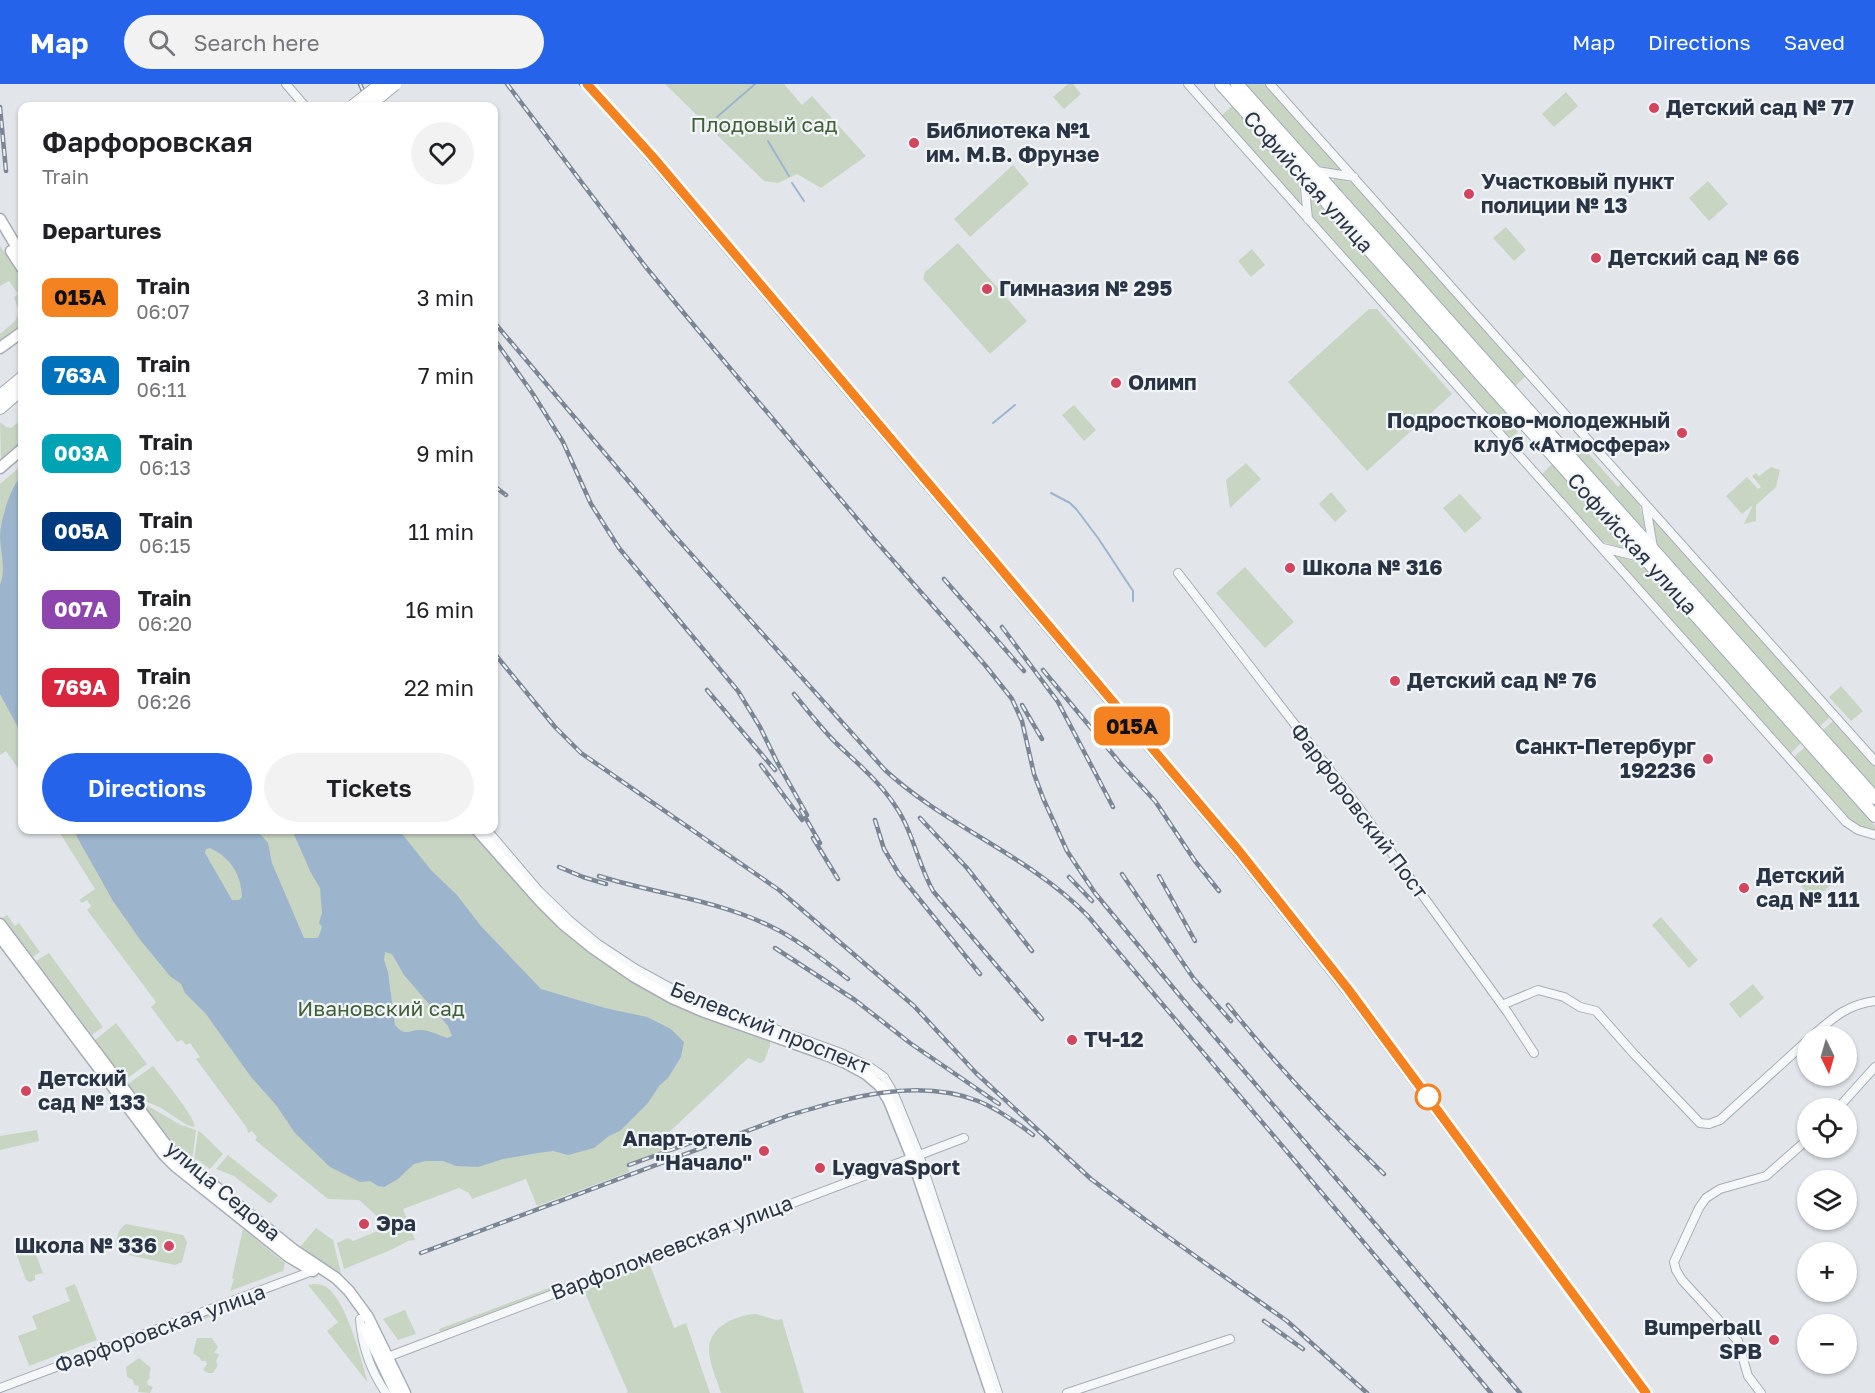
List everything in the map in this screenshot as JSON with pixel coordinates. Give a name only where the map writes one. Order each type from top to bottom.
[{"type":"main road","points":[[358,102],[381,84]]},
{"type":"main road","points":[[373,102],[396,84]]},
{"type":"main road","name":"Софийская улица","points":[[1221,84],[1265,125],[1649,554],[1875,816]]},
{"type":"main road","name":"Софийская улица","points":[[1237,84],[1265,125]]},
{"type":"main road","points":[[0,219],[18,249]]},
{"type":"main road","points":[[0,233],[18,262]]},
{"type":"main road","points":[[0,348],[18,335]]},
{"type":"main road","points":[[0,396],[18,381]]},
{"type":"main road","points":[[0,408],[18,392]]},
{"type":"main road","points":[[0,468],[18,452]]},
{"type":"main road","name":"Софийская улица","points":[[1690,601],[1875,798]]},
{"type":"main road","name":"Белевский проспект","points":[[481,834],[563,924],[633,976],[684,1004],[821,1053],[874,1080],[885,1093],[916,1156],[991,1393]]},
{"type":"main road","name":"улица Седова","points":[[0,924],[170,1150],[335,1286],[360,1319],[405,1393]]},
{"type":"main road","name":"улица Седова","points":[[0,937],[164,1155],[289,1257],[336,1278],[357,1301],[396,1393]]},
{"type":"street","points":[[286,84],[301,102]]},
{"type":"street","points":[[1188,84],[1846,822],[1858,830],[1875,835]]},
{"type":"street","points":[[1270,84],[1875,761]]},
{"type":"street","points":[[1308,219],[1309,174],[1354,177]]},
{"type":"street","points":[[1601,548],[1649,554],[1645,504]]},
{"type":"street","name":"Фарфоровский Пост","points":[[1178,573],[1357,805],[1502,1005],[1534,1053]]},
{"type":"street","name":"Белевский проспект","points":[[490,834],[539,891],[569,920],[598,944],[636,969],[675,992],[696,1001],[841,1053],[880,1073],[894,1094],[998,1393]]},
{"type":"street","points":[[1502,1005],[1538,990],[1564,997],[1580,1007],[1596,1011],[1700,1123],[1709,1124],[1720,1120],[1797,1050]]},
{"type":"street","points":[[1823,1026],[1838,1013],[1850,1007],[1874,1001],[1875,995]]},
{"type":"street","points":[[1847,1098],[1875,1067]]},
{"type":"street","name":"Варфоломеевская улица","points":[[383,1358],[964,1138]]},
{"type":"street","points":[[1761,1393],[1748,1376],[1738,1341],[1682,1280],[1674,1262],[1706,1198],[1720,1189],[1766,1176],[1797,1149]]},
{"type":"street","name":"Фарфоровская улица","points":[[0,1388],[316,1269]]},
{"type":"street","points":[[360,1319],[369,1363],[386,1393]]},
{"type":"street","points":[[1068,1393],[1230,1339]]},
{"type":"green space","name":"Плодовый сад","points":[[665,84],[784,84],[802,105],[812,96],[866,156],[821,188],[797,174],[778,183],[764,181]]},
{"type":"green space","points":[[1068,84],[1073,84],[1081,94],[1064,109],[1053,97]]},
{"type":"green space","points":[[1245,84],[1265,84],[1339,167],[1339,170],[1316,164]]},
{"type":"green space","points":[[1566,92],[1578,106],[1554,127],[1542,114]]},
{"type":"green space","points":[[1232,106],[1299,181],[1301,205],[1221,116]]},
{"type":"green space","points":[[1013,165],[1029,184],[970,237],[954,219]]},
{"type":"green space","points":[[1335,178],[1353,183],[1526,376],[1515,386],[1336,186],[1333,181]]},
{"type":"green space","points":[[1708,181],[1728,204],[1709,221],[1689,198]]},
{"type":"green space","points":[[1312,196],[1519,427],[1516,429],[1518,432],[1510,440],[1312,219],[1309,198]]},
{"type":"green space","points":[[1506,227],[1526,250],[1514,261],[1493,238]]},
{"type":"green space","points":[[958,243],[1027,321],[990,354],[923,279],[925,272]]},
{"type":"green space","points":[[0,246],[18,272],[18,294],[9,281],[0,286]]},
{"type":"green space","points":[[1252,249],[1265,265],[1251,277],[1238,261]]},
{"type":"green space","points":[[18,294],[18,309],[14,297]]},
{"type":"green space","points":[[1369,309],[1377,309],[1452,394],[1367,471],[1288,382]]},
{"type":"green space","points":[[18,314],[18,328],[0,342],[0,334],[15,321]]},
{"type":"green space","points":[[1074,405],[1096,430],[1084,441],[1062,415]]},
{"type":"green space","points":[[0,422],[11,428],[18,422],[18,448],[1,461]]},
{"type":"green space","points":[[1579,435],[1590,447],[1586,451],[1618,487],[1622,483],[1639,503],[1645,527],[1643,529],[1568,445]]},
{"type":"green space","points":[[1246,463],[1261,479],[1230,508],[1226,480]]},
{"type":"green space","points":[[1552,464],[1628,550],[1600,541],[1541,475]]},
{"type":"green space","points":[[1771,467],[1780,470],[1776,487],[1756,505],[1756,521],[1744,524],[1753,505],[1742,514],[1726,496],[1747,477],[1758,489],[1761,487],[1752,476],[1756,473],[1759,476]]},
{"type":"green space","points":[[18,468],[18,768],[6,751],[0,755],[0,484]]},
{"type":"green space","points":[[1331,492],[1347,511],[1335,522],[1319,504]]},
{"type":"green space","points":[[1460,494],[1482,518],[1465,533],[1443,508]]},
{"type":"green space","points":[[1653,521],[1831,716],[1819,727],[1658,547]]},
{"type":"green space","points":[[1616,555],[1641,564],[1801,743],[1790,754],[1615,558]]},
{"type":"green space","points":[[1245,567],[1294,622],[1265,648],[1216,593]]},
{"type":"green space","points":[[1841,686],[1863,711],[1851,721],[1829,697]]},
{"type":"green space","points":[[1834,720],[1875,766],[1875,789],[1823,730]]},
{"type":"green space","points":[[1805,747],[1875,826],[1875,831],[1859,827],[1849,819],[1794,757]]},
{"type":"green space","name":"Ивановский сад","points":[[61,834],[475,834],[541,907],[590,952],[617,972],[690,1012],[770,1040],[770,1046],[764,1061],[760,1063],[748,1058],[663,1138],[668,1149],[627,1165],[629,1172],[537,1206],[526,1179],[472,1199],[469,1193],[459,1188],[403,1209],[415,1240],[344,1269],[337,1243],[348,1238],[353,1241],[380,1230],[378,1217],[359,1200],[328,1199],[255,1140],[257,1137],[252,1131],[248,1133],[247,1128],[196,1059],[200,1057],[190,1043],[186,1045],[182,1040],[177,1042],[151,1007],[156,1002],[87,910],[91,906],[87,900],[82,903],[79,900],[95,889]]},
{"type":"green space","points":[[1820,870],[1832,884],[1814,900],[1801,886]]},
{"type":"green space","points":[[7,915],[15,926],[19,923],[40,952],[33,957],[3,917]]},
{"type":"green space","points":[[1661,917],[1698,960],[1689,968],[1652,925]]},
{"type":"green space","points":[[49,953],[103,1027],[92,1035],[36,961]]},
{"type":"green space","points":[[1753,984],[1764,998],[1740,1018],[1729,1004]]},
{"type":"green space","points":[[116,1023],[147,1064],[125,1080],[95,1040]]},
{"type":"green space","points":[[153,1066],[184,1106],[195,1127],[187,1125],[161,1108],[138,1098],[128,1084]]},
{"type":"green space","points":[[141,1102],[181,1125],[196,1130],[192,1161],[179,1150]]},
{"type":"green space","points":[[37,1130],[39,1141],[0,1150],[0,1136]]},
{"type":"green space","points":[[198,1131],[223,1154],[210,1169],[197,1159],[194,1161]]},
{"type":"green space","points":[[228,1155],[278,1195],[271,1203],[234,1176],[216,1169]]},
{"type":"green space","points":[[126,1224],[183,1235],[187,1242],[182,1262],[175,1265],[119,1253],[117,1237],[120,1229]]},
{"type":"green space","points":[[316,1228],[333,1240],[341,1273],[337,1273],[300,1247]]},
{"type":"green space","points":[[243,1229],[285,1263],[283,1271],[230,1291],[234,1279],[232,1278]]},
{"type":"green space","points":[[33,1247],[43,1273],[35,1275],[35,1280],[30,1282],[26,1280],[16,1253]]},
{"type":"green space","points":[[650,1265],[674,1328],[686,1323],[710,1393],[626,1393],[628,1392],[584,1291]]},
{"type":"green space","points":[[565,1282],[566,1285],[440,1332],[439,1329]]},
{"type":"green space","points":[[75,1284],[97,1340],[29,1366],[18,1336],[37,1329],[32,1316],[70,1301],[65,1288]]},
{"type":"green space","points":[[308,1285],[322,1285],[330,1290],[338,1300],[357,1345],[368,1383],[327,1331],[338,1322]]},
{"type":"green space","points":[[242,1303],[246,1304],[81,1364],[81,1362]]},
{"type":"green space","points":[[405,1310],[416,1334],[398,1340],[383,1319]]},
{"type":"green space","points":[[756,1314],[776,1320],[782,1319],[804,1393],[721,1393],[709,1352],[713,1336],[724,1324],[740,1317]]},
{"type":"green space","points":[[197,1338],[212,1338],[218,1347],[214,1353],[219,1354],[216,1361],[218,1365],[213,1373],[203,1370],[207,1364],[206,1361],[201,1361],[193,1353]]},
{"type":"green space","points":[[139,1358],[151,1368],[150,1378],[147,1381],[148,1385],[153,1387],[150,1393],[138,1392],[139,1386],[134,1385],[133,1380],[127,1377],[126,1367]]},
{"type":"water","points":[[18,481],[18,728],[0,694],[0,585],[3,567],[0,538],[6,505]]},
{"type":"water","name":"Ивановский сад","points":[[75,834],[260,834],[268,843],[272,863],[304,938],[318,938],[322,927],[319,923],[322,913],[320,888],[294,834],[402,834],[431,870],[457,895],[480,925],[541,989],[605,1008],[647,1017],[671,1029],[684,1042],[681,1057],[648,1103],[620,1131],[609,1136],[594,1148],[568,1155],[553,1151],[538,1153],[503,1159],[478,1167],[456,1166],[443,1161],[426,1161],[414,1164],[398,1179],[384,1187],[378,1186],[370,1181],[360,1182],[330,1167],[295,1133],[206,1014],[141,941],[113,901]],"holes":[[[210,848],[229,862],[237,874],[242,897],[239,900],[232,900],[205,853],[206,849]],[[385,952],[392,954],[404,975],[448,1026],[452,1036],[447,1038],[422,1030],[405,1032],[395,1025],[388,972],[384,960]]]},
{"type":"waterway","points":[[717,117],[755,84]]},
{"type":"waterway","points":[[707,125],[713,120]]},
{"type":"waterway","points":[[768,141],[789,176]]},
{"type":"waterway","points":[[792,183],[804,201]]},
{"type":"waterway","points":[[993,423],[1015,405]]},
{"type":"waterway","points":[[1051,493],[1070,503],[1077,510],[1133,591],[1133,601]]},
{"type":"railway","points":[[360,84],[368,102]]},
{"type":"railway","points":[[507,84],[645,266],[1012,699],[1022,721],[1034,774],[1043,798],[1067,851],[1095,893],[1185,1002],[1520,1393]]},
{"type":"railway","points":[[581,84],[648,159],[1235,854],[1344,992],[1641,1393]]},
{"type":"railway","points":[[0,107],[6,171]]},
{"type":"railway","points":[[498,327],[673,534],[885,770],[934,808],[1039,875],[1087,915],[1491,1393]]},
{"type":"railway","points":[[498,345],[563,442],[591,504],[619,548],[738,691],[807,815]]},
{"type":"railway","points":[[498,489],[506,495]]},
{"type":"railway","points":[[944,579],[1024,671]]},
{"type":"railway","points":[[1002,627],[1058,702],[1113,807]]},
{"type":"railway","points":[[498,658],[555,727],[581,753],[779,890],[914,1006],[976,1073],[1091,1179],[1287,1321],[1367,1393]]},
{"type":"railway","points":[[1043,670],[1120,763],[1155,801],[1195,861],[1219,891]]},
{"type":"railway","points":[[707,690],[775,770]]},
{"type":"railway","points":[[794,694],[830,737],[868,773],[890,798],[907,827],[933,891],[1042,1019]]},
{"type":"railway","points":[[1022,705],[1042,739]]},
{"type":"railway","points":[[761,765],[802,820]]},
{"type":"railway","points":[[801,810],[820,843]]},
{"type":"railway","points":[[920,818],[967,868],[1032,951]]},
{"type":"railway","points":[[875,820],[884,849],[899,874],[980,974]]},
{"type":"railway","points":[[813,838],[838,879]]},
{"type":"railway","points":[[559,867],[606,884]]},
{"type":"railway","points":[[1122,874],[1194,979],[1231,1021]]},
{"type":"railway","points":[[599,876],[709,904],[751,918],[792,938],[848,979]]},
{"type":"railway","points":[[1159,876],[1195,941]]},
{"type":"railway","points":[[1069,877],[1092,901]]},
{"type":"railway","points":[[775,948],[855,1000],[910,1043],[999,1104]]},
{"type":"railway","points":[[1228,1005],[1303,1092],[1384,1174]]},
{"type":"railway","points":[[421,1253],[787,1116],[858,1097],[907,1090],[955,1094],[993,1108],[1033,1135]]},
{"type":"railway","points":[[629,1165],[707,1137]]},
{"type":"railway","points":[[1264,1321],[1303,1349]]},
{"type":"train","name":"015А","points":[[587,84],[652,156],[1239,851],[1348,989],[1646,1393]]},
{"type":"place","name":"Детский сад № 77","points":[[1654,108]]},
{"type":"place","name":"Библиотека №1 им. М.В. Фрунзе","points":[[914,143]]},
{"type":"place","name":"Участковый пункт полиции № 13","points":[[1469,194]]},
{"type":"place","name":"Детский сад № 66","points":[[1596,258]]},
{"type":"place","name":"Гимназия № 295","points":[[987,289]]},
{"type":"place","name":"Олимп","points":[[1116,383]]},
{"type":"place","name":"Подростково-молодежный клуб «Атмосфера»","points":[[1682,433]]},
{"type":"place","name":"Школа № 316","points":[[1290,568]]},
{"type":"place","name":"Детский сад № 76","points":[[1395,681]]},
{"type":"place","name":"Санкт-Петербург 192236","points":[[1708,759]]},
{"type":"place","name":"Детский сад № 111","points":[[1744,888]]},
{"type":"place","name":"ТЧ-12","points":[[1072,1040]]},
{"type":"place","name":"Детский сад № 133","points":[[26,1091]]},
{"type":"place","name":"Апарт-отель \"Начало\"","points":[[764,1151]]},
{"type":"place","name":"LyagvaSport","points":[[820,1168]]},
{"type":"place","name":"Эра","points":[[364,1224]]},
{"type":"place","name":"Школа № 336","points":[[169,1246]]},
{"type":"place","name":"Bumperball SPB","points":[[1774,1340]]}]
